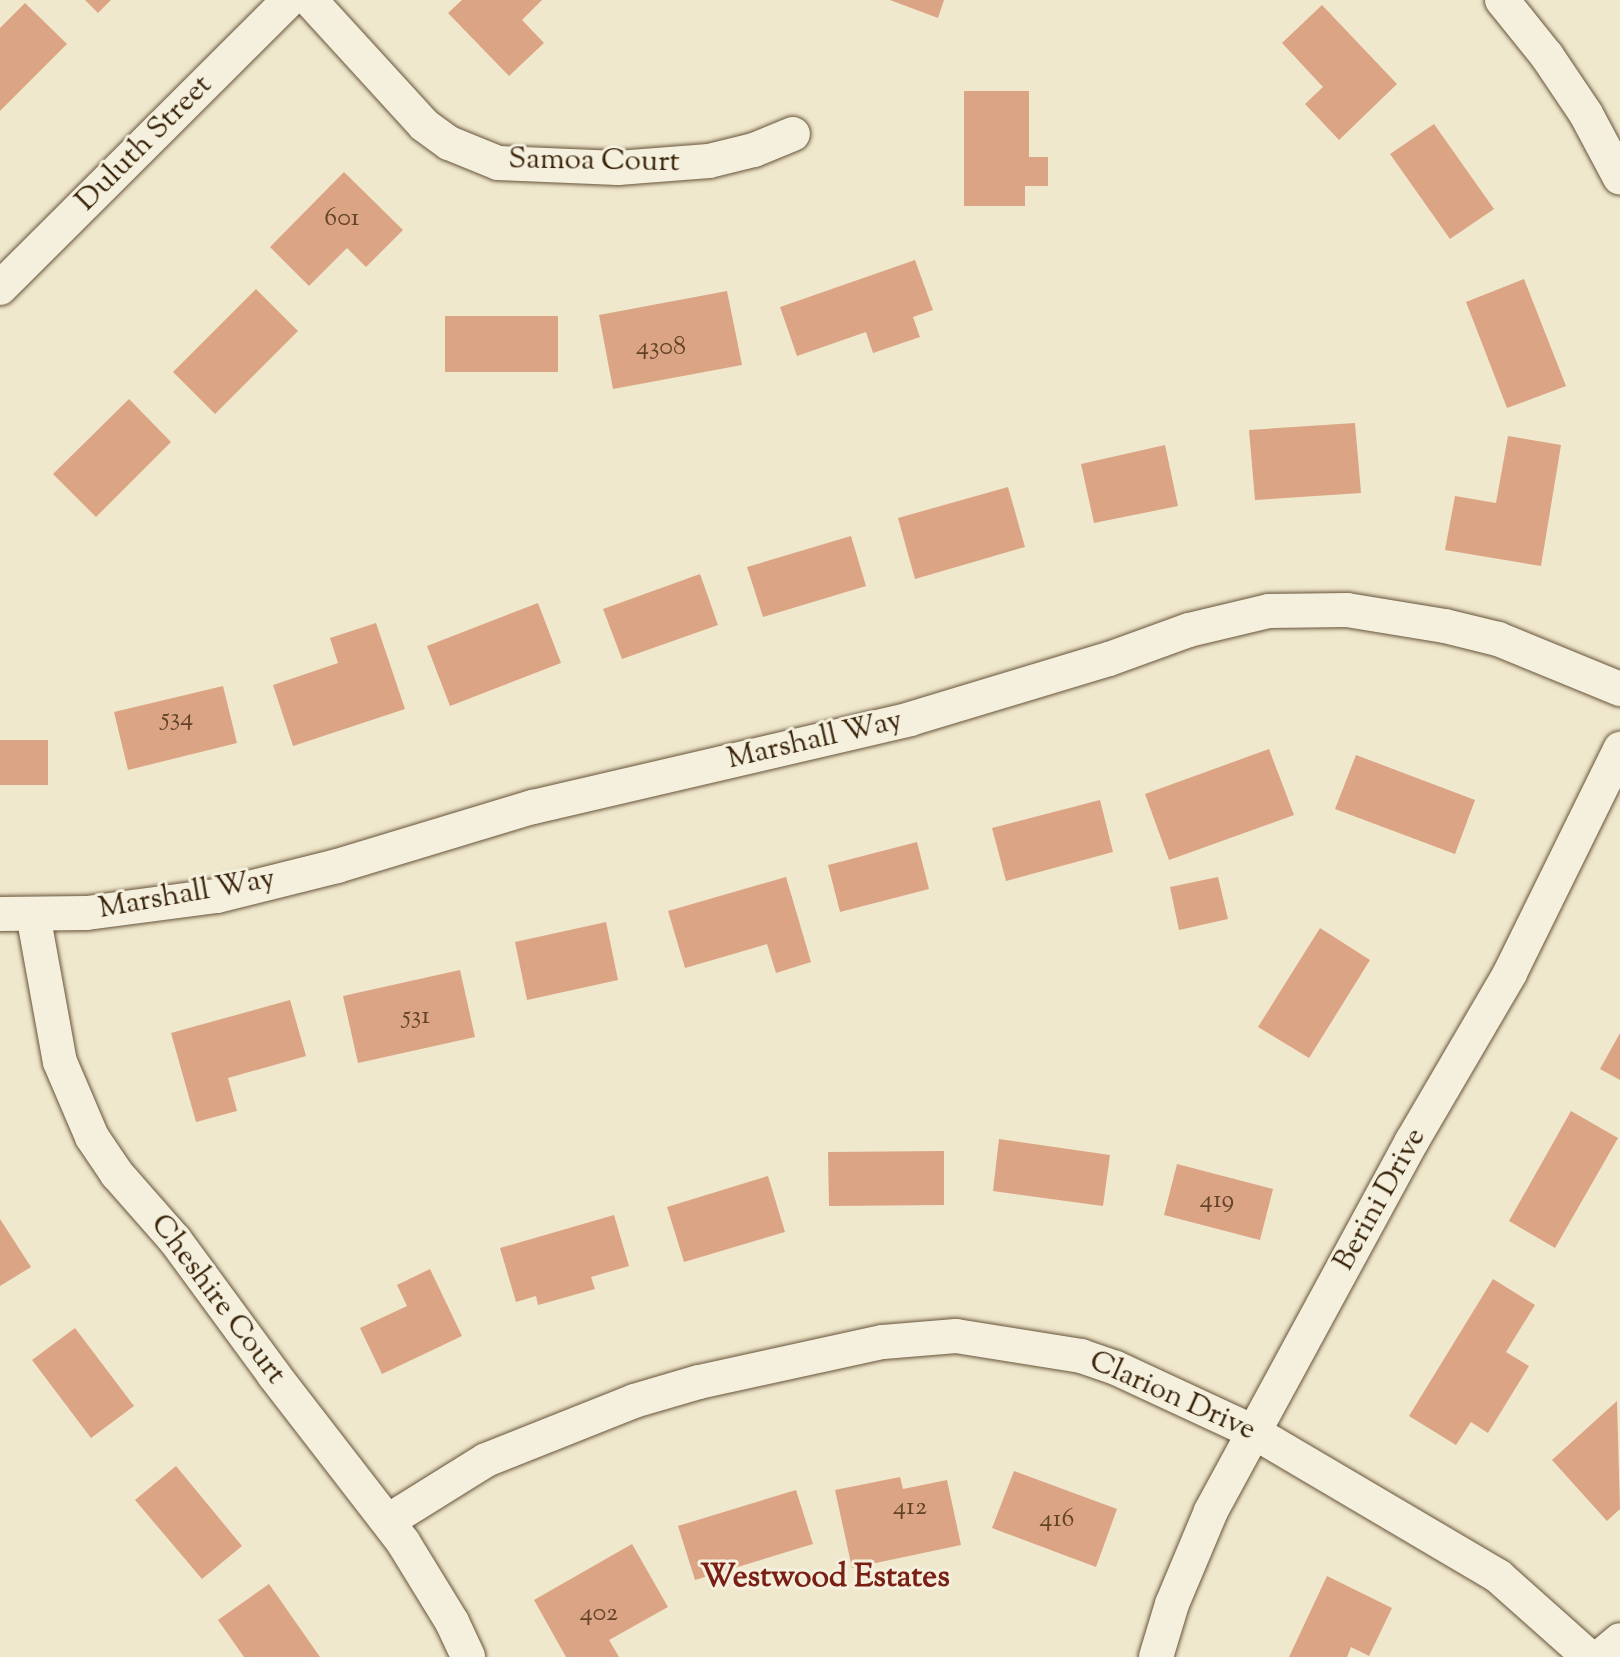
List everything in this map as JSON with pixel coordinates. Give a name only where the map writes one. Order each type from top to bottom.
[{"type":"street","name":"Duluth Street","points":[[0,288],[289,0]]},
{"type":"street","name":"Samoa Court","points":[[310,0],[424,125],[449,143],[498,163],[618,168],[709,161],[754,150],[793,134]]},
{"type":"street","points":[[1502,0],[1547,56],[1586,114],[1620,178]]},
{"type":"street","name":"Marshall Way","points":[[17,914],[102,911],[217,896],[337,866],[533,807],[910,719],[1109,659],[1189,630],[1269,611],[1308,607],[1347,610],[1445,626],[1498,639],[1620,689]]},
{"type":"street","name":"Berini Drive","points":[[1156,1657],[1190,1557],[1252,1431],[1412,1141],[1510,973],[1620,749]]},
{"type":"street","name":"Cheshire Court","points":[[17,914],[60,1062],[92,1137],[117,1174],[175,1240],[284,1388],[388,1521],[452,1622],[468,1657]]},
{"type":"street","name":"Clarion Drive","points":[[388,1521],[486,1460],[634,1401],[699,1382],[920,1337],[956,1336],[1081,1356],[1116,1368],[1252,1431],[1498,1576],[1589,1657]]},
{"type":"street","points":[[1600,1657],[1620,1640]]},
{"type":"building","points":[[85,0],[111,0],[98,13]]},
{"type":"building","points":[[462,0],[542,0],[522,20],[544,43],[509,76],[448,13]]},
{"type":"building","points":[[890,0],[944,0],[938,18]]},
{"type":"building","points":[[25,3],[67,44],[0,111],[0,28]]},
{"type":"building","points":[[1322,5],[1397,84],[1339,140],[1305,104],[1323,87],[1282,43]]},
{"type":"building","points":[[964,91],[1029,91],[1029,157],[1048,157],[1048,186],[1025,186],[1025,206],[964,206]]},
{"type":"building","points":[[1434,124],[1494,209],[1450,239],[1390,154]]},
{"type":"building","points":[[344,172],[403,230],[366,267],[347,248],[309,286],[270,247]]},
{"type":"building","points":[[915,260],[933,310],[913,317],[920,337],[873,353],[866,332],[797,356],[780,307]]},
{"type":"building","points":[[1524,279],[1566,386],[1507,408],[1466,302]]},
{"type":"building","points":[[256,289],[298,331],[215,414],[173,372]]},
{"type":"building","points":[[727,291],[742,365],[613,389],[599,315]]},
{"type":"building","points":[[445,316],[558,316],[558,372],[445,372]]},
{"type":"building","points":[[129,399],[171,442],[96,517],[53,474]]},
{"type":"building","points":[[1355,423],[1361,493],[1255,500],[1249,430]]},
{"type":"building","points":[[1508,436],[1561,445],[1541,566],[1445,550],[1455,496],[1496,503]]},
{"type":"building","points":[[1165,445],[1178,506],[1094,523],[1081,464]]},
{"type":"building","points":[[1008,487],[1025,547],[915,579],[898,518]]},
{"type":"building","points":[[851,536],[866,586],[763,617],[747,567]]},
{"type":"building","points":[[700,574],[718,625],[622,659],[603,609]]},
{"type":"building","points":[[538,603],[561,663],[450,706],[427,646]]},
{"type":"building","points":[[376,623],[405,709],[293,746],[273,685],[338,663],[330,638]]},
{"type":"building","points":[[223,686],[237,743],[128,770],[114,712]]},
{"type":"building","points":[[0,740],[48,740],[48,785],[0,785]]},
{"type":"building","points":[[1269,749],[1294,815],[1169,860],[1145,794]]},
{"type":"building","points":[[1356,755],[1475,800],[1455,854],[1335,809]]},
{"type":"building","points":[[1100,800],[1113,852],[1006,881],[992,828]]},
{"type":"building","points":[[917,842],[929,889],[840,912],[828,865]]},
{"type":"building","points":[[786,877],[811,962],[776,973],[767,944],[685,968],[668,911]]},
{"type":"building","points":[[1218,877],[1228,919],[1179,930],[1170,887]]},
{"type":"building","points":[[606,922],[618,980],[527,1000],[515,942]]},
{"type":"building","points":[[1320,928],[1370,960],[1309,1058],[1258,1027]]},
{"type":"building","points":[[460,970],[475,1037],[358,1063],[343,996]]},
{"type":"building","points":[[290,1000],[306,1056],[228,1078],[237,1111],[196,1122],[171,1033]]},
{"type":"building","points":[[1620,1033],[1620,1080],[1600,1069]]},
{"type":"building","points":[[1571,1111],[1618,1138],[1555,1248],[1509,1221]]},
{"type":"building","points":[[999,1139],[1110,1155],[1103,1206],[993,1191]]},
{"type":"building","points":[[944,1151],[944,1205],[829,1206],[828,1152]]},
{"type":"building","points":[[1177,1164],[1273,1189],[1260,1240],[1164,1215]]},
{"type":"building","points":[[768,1176],[785,1232],[684,1262],[667,1207]]},
{"type":"building","points":[[614,1215],[629,1266],[591,1277],[595,1289],[538,1305],[536,1296],[516,1302],[500,1248]]},
{"type":"building","points":[[0,1219],[31,1267],[0,1286]]},
{"type":"building","points":[[430,1269],[462,1336],[382,1374],[360,1328],[407,1306],[397,1285]]},
{"type":"building","points":[[1493,1279],[1535,1305],[1506,1352],[1529,1366],[1488,1433],[1471,1422],[1456,1445],[1409,1416]]},
{"type":"building","points":[[75,1328],[134,1406],[91,1438],[32,1360]]},
{"type":"building","points":[[1617,1401],[1620,1509],[1607,1521],[1552,1460]]},
{"type":"building","points":[[176,1466],[242,1546],[202,1579],[135,1500]]},
{"type":"building","points":[[1014,1471],[1117,1509],[1096,1567],[992,1528]]},
{"type":"building","points":[[900,1477],[903,1489],[947,1480],[961,1545],[852,1568],[835,1490]]},
{"type":"building","points":[[796,1490],[813,1544],[695,1580],[678,1526]]},
{"type":"building","points":[[632,1544],[668,1607],[609,1640],[619,1657],[566,1657],[534,1600]]},
{"type":"building","points":[[1327,1576],[1392,1608],[1369,1656],[1351,1647],[1347,1657],[1289,1657]]},
{"type":"building","points":[[269,1584],[320,1657],[244,1657],[218,1620]]},
{"type":"district","name":"Westwood Estates","points":[[825,1578]]}]
